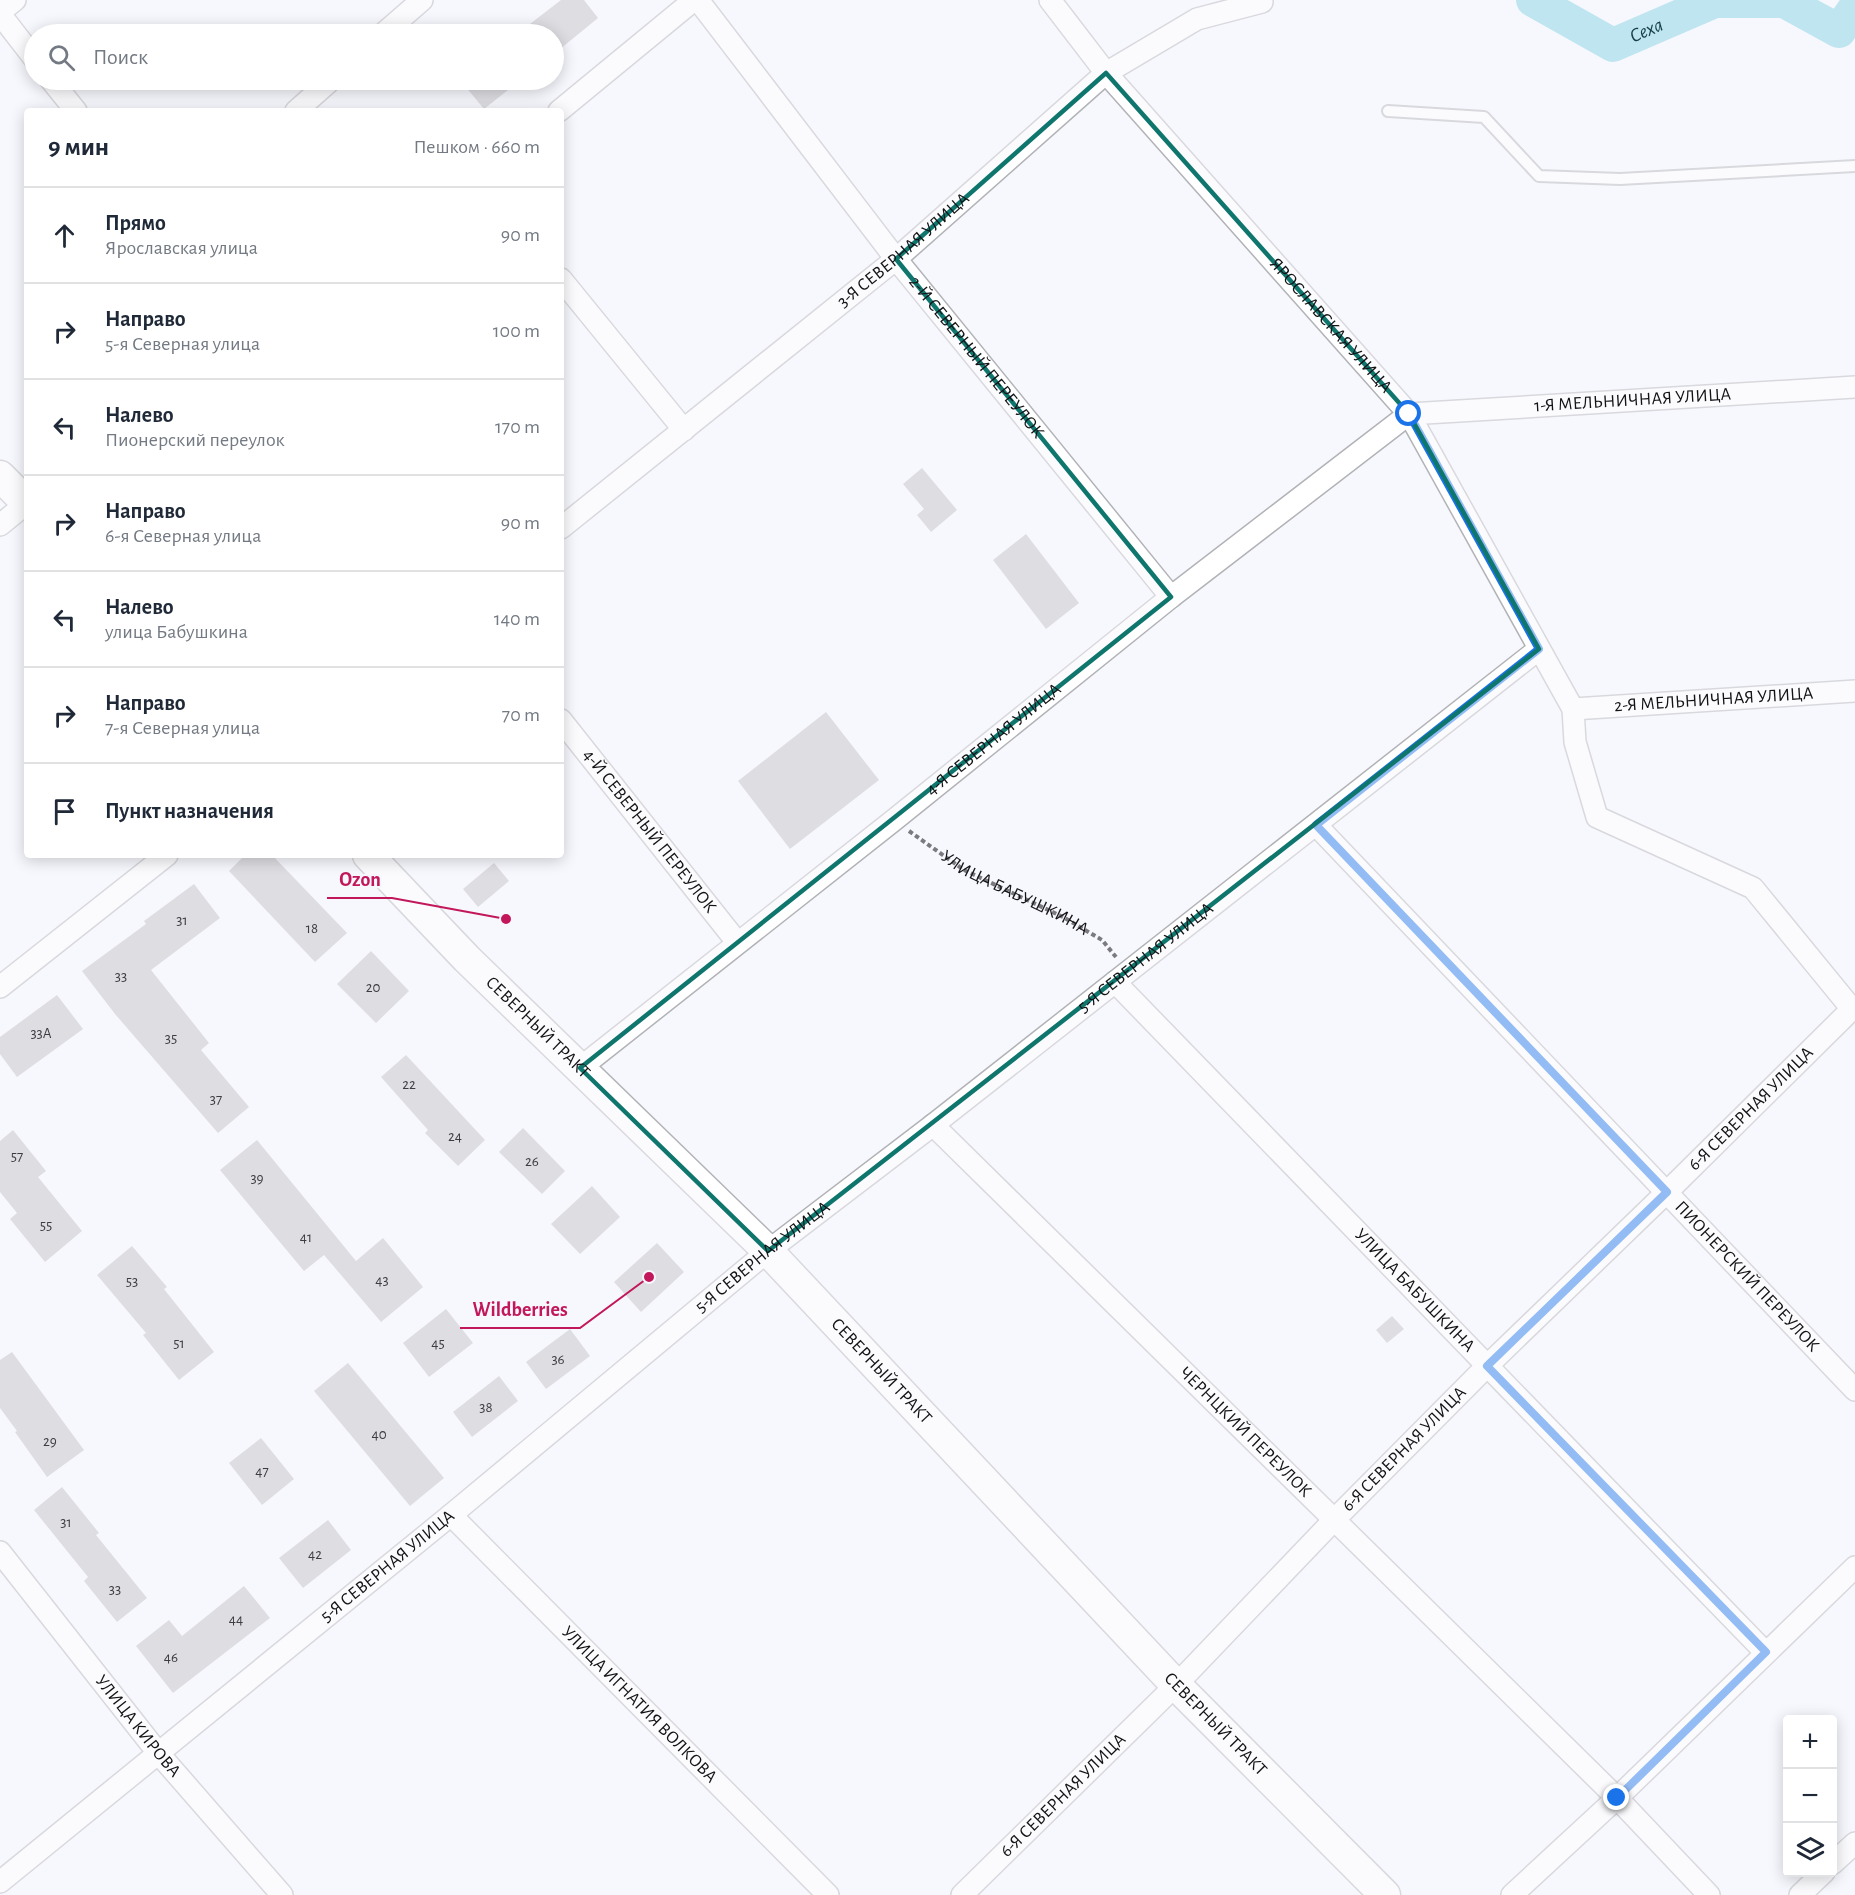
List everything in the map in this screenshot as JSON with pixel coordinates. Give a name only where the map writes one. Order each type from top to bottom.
[{"type":"street","points":[[15,0],[0,13],[24,45]]},
{"type":"street","points":[[394,24],[422,0]]},
{"type":"street","points":[[563,108],[696,0]]},
{"type":"street","name":"2-Й СЕВЕРНЫЙ ПЕРЕУЛОК","points":[[696,0],[896,259],[1171,597]]},
{"type":"street","name":"ЯРОСЛАВСКАЯ УЛИЦА","points":[[1050,0],[1106,73],[1409,414],[1573,709],[1575,742],[1597,817],[1753,888],[1853,1010]]},
{"type":"street","name":"3-Я СЕВЕРНАЯ УЛИЦА","points":[[564,526],[896,259],[1106,73],[1197,20],[1262,2]]},
{"type":"street","points":[[59,90],[74,108]]},
{"type":"street","points":[[299,108],[320,90]]},
{"type":"street","points":[[564,283],[684,430]]},
{"type":"street","name":"1-Я МЕЛЬНИЧНАЯ УЛИЦА","points":[[1409,414],[1855,387]]},
{"type":"street","name":"4-Я СЕВЕРНАЯ УЛИЦА","points":[[580,1068],[1171,597],[1409,414]]},
{"type":"street","points":[[0,476],[24,500]]},
{"type":"street","points":[[0,525],[24,505]]},
{"type":"street","name":"5-Я СЕВЕРНАЯ УЛИЦА","points":[[0,1882],[451,1515],[768,1251],[933,1125],[1539,649]]},
{"type":"street","name":"2-Я МЕЛЬНИЧНАЯ УЛИЦА","points":[[1573,709],[1855,691]]},
{"type":"street","name":"4-Й СЕВЕРНЫЙ ПЕРЕУЛОК","points":[[564,724],[737,942]]},
{"type":"street","name":"ПИОНЕРСКИЙ ПЕРЕУЛОК","points":[[1316,825],[1855,1390]]},
{"type":"street","points":[[0,987],[163,858]]},
{"type":"street","name":"СЕВЕРНЫЙ ТРАКТ","points":[[371,858],[467,959],[768,1251],[1176,1685],[1385,1895]]},
{"type":"street","name":"УЛИЦА БАБУШКИНА","points":[[1122,977],[1487,1366],[1766,1652]]},
{"type":"street","name":"6-Я СЕВЕРНАЯ УЛИЦА","points":[[962,1895],[1176,1685],[1334,1520],[1487,1366],[1853,1010]]},
{"type":"street","name":"ЧЕРНЦКИЙ ПЕРЕУЛОК","points":[[933,1125],[1617,1798],[1709,1895]]},
{"type":"street","name":"УЛИЦА ИГНАТИЯ ВОЛКОВА","points":[[451,1515],[828,1895]]},
{"type":"street","name":"УЛИЦА КИРОВА","points":[[0,1552],[159,1754],[282,1895]]},
{"type":"street","points":[[1512,1895],[1617,1798],[1855,1568]]},
{"type":"street","points":[[1837,1860],[1855,1843]]},
{"type":"street","points":[[1800,1895],[1819,1877]]},
{"type":"lane","points":[[1388,111],[1484,117],[1539,176],[1620,179],[1855,166]]},
{"type":"path","name":"УЛИЦА БАБУШКИНА","points":[[894,820],[963,870],[1063,917],[1102,940],[1122,977]]},
{"type":"highlighted area","points":[[1106,73],[1409,414],[1539,649],[768,1251],[580,1068],[1171,597],[896,259]]},
{"type":"building","points":[[561,0],[584,0],[598,18],[564,46],[564,24],[530,24]]},
{"type":"building","points":[[468,90],[508,90],[485,108]]},
{"type":"building","points":[[922,468],[957,510],[931,532],[917,515],[924,509],[903,484]]},
{"type":"building","points":[[1026,534],[1079,603],[1046,629],[993,560]]},
{"type":"building","points":[[826,712],[879,780],[790,849],[738,781]]},
{"type":"building","points":[[242,858],[275,858],[347,933],[315,962],[229,871]]},
{"type":"building","points":[[494,863],[509,881],[478,907],[463,889]]},
{"type":"building","points":[[194,884],[220,918],[151,970],[209,1043],[201,1050],[249,1107],[218,1133],[115,1014],[82,971],[146,924],[144,921]]},
{"type":"building","points":[[371,951],[409,991],[376,1023],[337,984]]},
{"type":"building","points":[[57,995],[83,1029],[17,1077],[0,1054],[0,1037]]},
{"type":"building","points":[[406,1055],[485,1140],[458,1166],[425,1133],[428,1130],[381,1077]]},
{"type":"building","points":[[523,1128],[565,1171],[542,1194],[499,1152]]},
{"type":"building","points":[[13,1130],[46,1171],[38,1177],[82,1231],[45,1262],[10,1219],[17,1213],[0,1192],[0,1141]]},
{"type":"building","points":[[257,1140],[356,1261],[383,1238],[423,1287],[381,1322],[324,1255],[304,1271],[220,1170]]},
{"type":"building","points":[[592,1186],[620,1217],[580,1254],[551,1224]]},
{"type":"building","points":[[657,1243],[684,1272],[641,1312],[614,1282]]},
{"type":"building","points":[[132,1246],[167,1287],[164,1289],[214,1352],[179,1380],[143,1335],[146,1333],[97,1275]]},
{"type":"building","points":[[446,1309],[473,1343],[429,1377],[403,1343]]},
{"type":"building","points":[[1392,1316],[1404,1329],[1387,1343],[1376,1330]]},
{"type":"building","points":[[570,1329],[590,1356],[546,1389],[526,1362]]},
{"type":"building","points":[[12,1352],[84,1450],[47,1477],[0,1408],[0,1360]]},
{"type":"building","points":[[348,1363],[444,1478],[410,1506],[314,1391]]},
{"type":"building","points":[[499,1376],[518,1401],[472,1437],[453,1412]]},
{"type":"building","points":[[261,1438],[294,1479],[262,1505],[229,1463]]},
{"type":"building","points":[[62,1487],[99,1533],[96,1535],[147,1598],[117,1622],[84,1581],[88,1577],[34,1510]]},
{"type":"building","points":[[328,1520],[351,1550],[303,1588],[279,1558]]},
{"type":"building","points":[[244,1586],[270,1618],[173,1693],[136,1646],[169,1620],[182,1636]]},
{"type":"waterway","name":"Сеха","points":[[1533,0],[1613,45],[1715,1],[1784,1],[1839,31],[1855,8]]},
{"type":"place","name":"Ozon","points":[[506,919]]},
{"type":"place","name":"Wildberries","points":[[649,1277]]},
{"type":"route","points":[[1409,414],[1539,649],[1316,825],[1667,1192],[1487,1366],[1766,1652],[1617,1798]]}]
